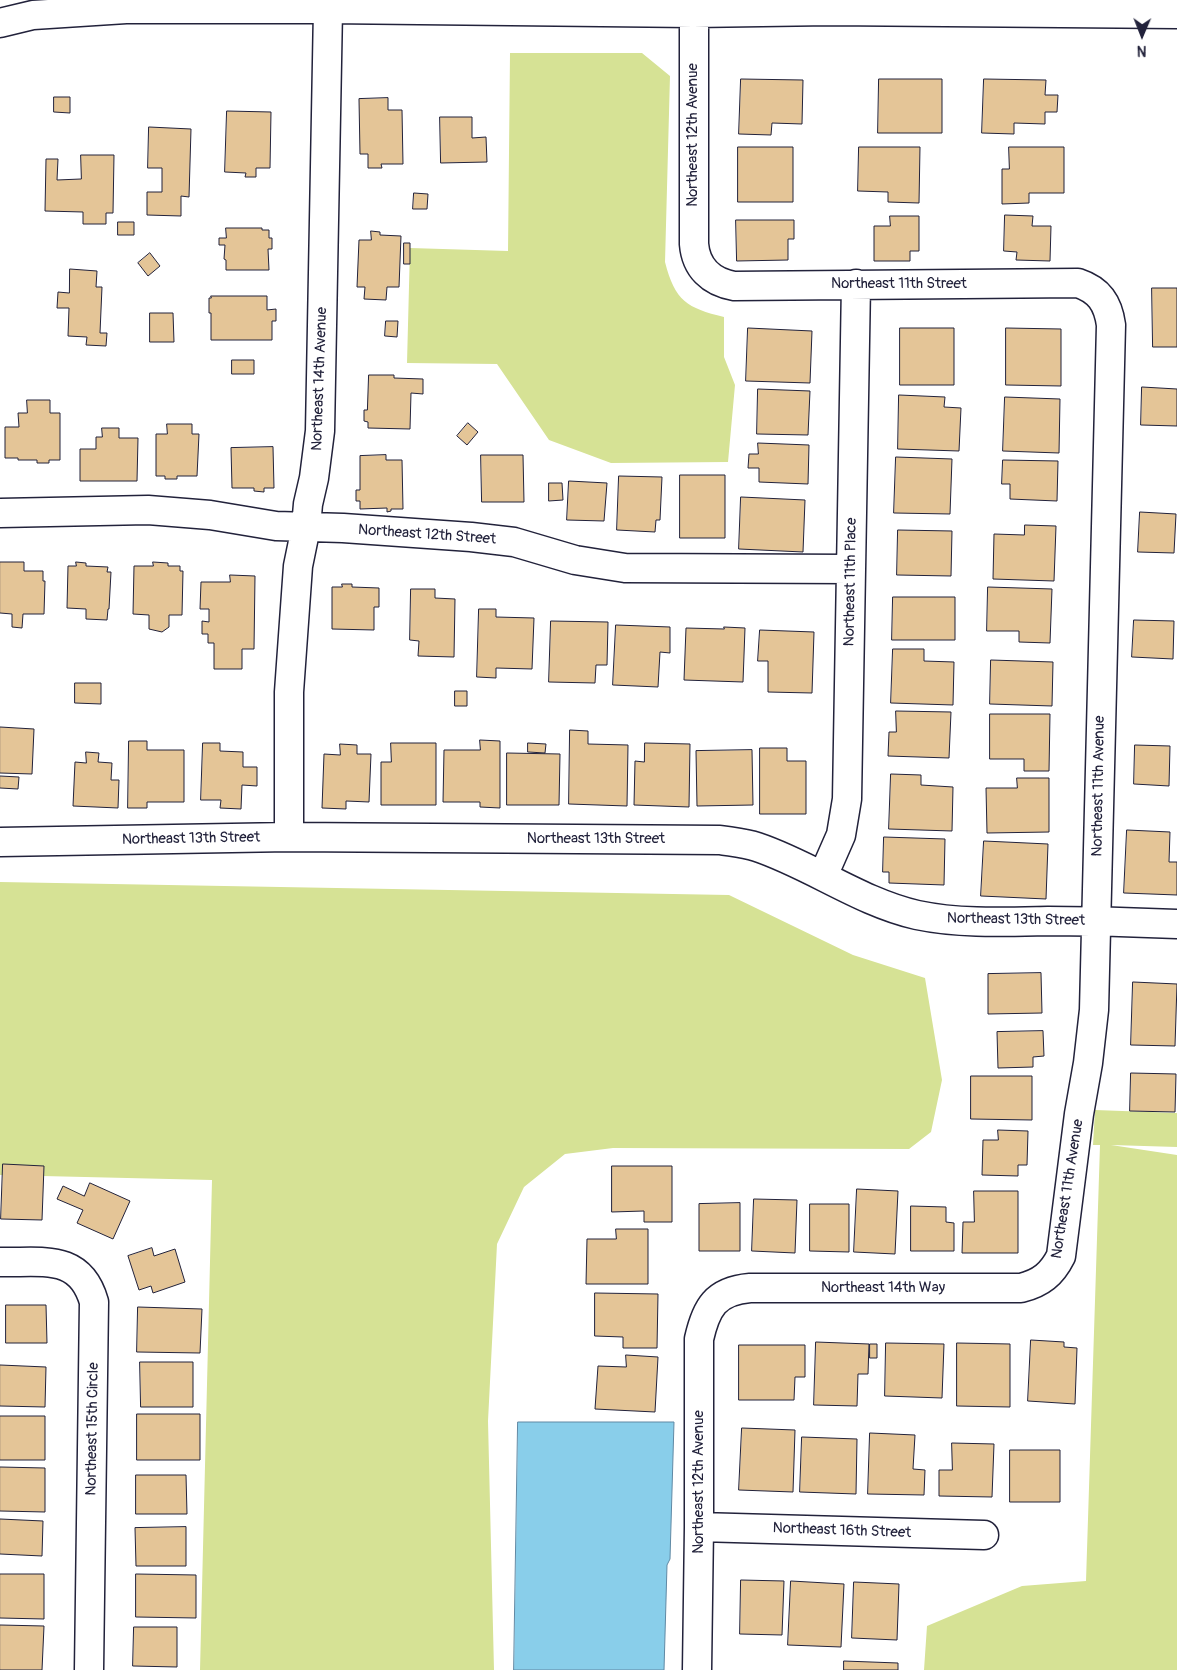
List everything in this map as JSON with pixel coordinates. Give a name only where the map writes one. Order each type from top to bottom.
[{"type":"street","points":[[0,23],[33,15],[126,9],[693,7],[830,11],[1177,14]]},
{"type":"street","name":"Northeast 12th Avenue","points":[[693,7],[694,244],[695,253],[702,268]]},
{"type":"street","name":"Northeast 14th Avenue","points":[[288,837],[289,692],[298,566],[316,469],[320,431],[328,9]]},
{"type":"street","name":"Northeast 11th Street","points":[[702,268],[716,281],[734,286],[1067,282],[1084,285],[1098,293]]},
{"type":"street","name":"Northeast 11th Place","points":[[823,876],[837,846],[846,811],[856,284]]},
{"type":"street","name":"Northeast 11th Avenue","points":[[1048,1276],[1056,1267],[1061,1256],[1079,1114],[1092,1038],[1111,325],[1110,313],[1098,293]]},
{"type":"street","name":"Northeast 12th Street","points":[[0,513],[148,510],[210,515],[276,526],[492,539],[514,542],[575,560],[625,568],[851,569]]},
{"type":"street","name":"Northeast 13th Street","points":[[0,842],[288,837],[720,840],[757,847],[890,907],[944,920],[972,922],[1095,921],[1177,924]]},
{"type":"street","name":"Northeast 15th Circle","points":[[0,1262],[58,1263],[73,1269],[91,1289],[94,1302],[89,1670]]},
{"type":"street","name":"Northeast 14th Way","points":[[718,1299],[727,1292],[750,1288],[1021,1288],[1040,1282],[1048,1276]]},
{"type":"street","name":"Northeast 12th Avenue","points":[[697,1670],[700,1527],[699,1339],[706,1314],[718,1299]]},
{"type":"street","name":"Northeast 16th Street","points":[[700,1527],[984,1535]]},
{"type":"green space","points":[[510,53],[642,53],[670,76],[665,262],[673,286],[684,301],[711,314],[724,317],[724,357],[735,385],[728,462],[611,463],[549,440],[497,364],[407,363],[410,248],[508,251]]},
{"type":"green space","points":[[0,882],[729,895],[853,955],[925,978],[942,1080],[931,1132],[909,1149],[613,1148],[565,1154],[524,1187],[497,1244],[488,1421],[494,1670],[200,1670],[212,1180],[0,1175]]},
{"type":"green space","points":[[1095,1110],[1177,1113],[1177,1147],[1111,1145],[1177,1155],[1177,1670],[924,1670],[927,1626],[1022,1586],[1086,1581],[1100,1145],[1093,1145]]},
{"type":"water","points":[[518,1422],[674,1422],[670,1559],[667,1565],[664,1670],[514,1670]]},
{"type":"building","points":[[741,79],[803,80],[802,124],[772,123],[771,135],[739,134]]},
{"type":"building","points":[[879,79],[942,79],[942,133],[878,133]]},
{"type":"building","points":[[984,79],[1046,80],[1045,95],[1058,95],[1057,112],[1045,112],[1045,124],[1014,123],[1014,134],[982,133]]},
{"type":"building","points":[[54,97],[70,97],[70,113],[54,112]]},
{"type":"building","points":[[388,98],[388,110],[402,110],[403,164],[381,164],[382,168],[368,168],[368,154],[360,154],[359,99]]},
{"type":"building","points":[[227,111],[271,112],[270,168],[256,168],[256,177],[245,177],[246,173],[225,172]]},
{"type":"building","points":[[440,117],[472,117],[472,138],[486,137],[487,162],[441,163]]},
{"type":"building","points":[[149,127],[191,129],[189,197],[181,196],[181,216],[147,215],[147,192],[162,192],[162,168],[148,168]]},
{"type":"building","points":[[738,147],[793,147],[793,202],[738,202]]},
{"type":"building","points":[[859,147],[920,147],[919,203],[888,202],[888,192],[858,191]]},
{"type":"building","points":[[1009,147],[1064,147],[1064,193],[1029,193],[1029,203],[1002,204],[1002,169],[1009,169]]},
{"type":"building","points":[[81,155],[114,155],[113,213],[106,213],[106,224],[83,224],[83,212],[45,211],[46,159],[58,159],[57,180],[81,179]]},
{"type":"building","points":[[414,193],[428,194],[427,209],[413,209]]},
{"type":"building","points":[[1005,215],[1033,216],[1032,226],[1051,226],[1050,261],[1016,260],[1017,252],[1004,251]]},
{"type":"building","points":[[890,216],[919,216],[919,251],[910,251],[910,261],[874,261],[874,226],[890,226]]},
{"type":"building","points":[[736,220],[794,220],[794,239],[788,239],[788,260],[737,261]]},
{"type":"building","points":[[118,222],[134,222],[134,235],[118,235]]},
{"type":"building","points":[[226,228],[262,228],[262,230],[269,230],[269,238],[272,238],[272,249],[268,249],[269,270],[226,270],[226,260],[224,259],[225,245],[219,245],[219,238],[226,238]]},
{"type":"building","points":[[371,231],[380,232],[380,235],[401,236],[399,287],[387,287],[386,300],[364,299],[365,287],[357,287],[359,240],[371,240]]},
{"type":"building","points":[[404,243],[410,243],[410,264],[404,264]]},
{"type":"building","points":[[150,253],[160,266],[148,276],[138,263]]},
{"type":"building","points":[[70,269],[97,271],[96,287],[102,287],[100,333],[107,333],[106,346],[86,345],[87,337],[68,336],[69,308],[57,308],[58,292],[69,293]]},
{"type":"building","points":[[1152,288],[1177,288],[1177,347],[1153,347]]},
{"type":"building","points":[[211,296],[267,296],[267,310],[276,309],[276,321],[272,321],[272,340],[211,340],[209,298]]},
{"type":"building","points":[[150,313],[173,313],[174,342],[150,342]]},
{"type":"building","points":[[386,321],[398,321],[397,337],[385,336]]},
{"type":"building","points":[[748,328],[812,331],[810,383],[746,381]]},
{"type":"building","points":[[900,328],[954,328],[954,385],[900,385]]},
{"type":"building","points":[[1006,328],[1061,329],[1061,386],[1006,385]]},
{"type":"building","points":[[232,360],[254,360],[254,374],[232,374]]},
{"type":"building","points":[[369,375],[394,375],[394,378],[423,379],[423,394],[411,393],[410,429],[368,428],[368,422],[364,421],[364,410],[367,410]]},
{"type":"building","points":[[1142,387],[1177,389],[1177,426],[1141,425]]},
{"type":"building","points":[[758,389],[810,391],[808,435],[757,434]]},
{"type":"building","points":[[899,395],[945,397],[944,407],[961,408],[959,451],[898,449]]},
{"type":"building","points":[[1005,397],[1060,399],[1059,453],[1003,451]]},
{"type":"building","points":[[27,400],[50,400],[50,413],[60,413],[60,460],[49,460],[49,463],[37,463],[37,460],[5,458],[5,427],[19,427],[18,413],[27,413]]},
{"type":"building","points":[[468,423],[478,432],[467,445],[457,436]]},
{"type":"building","points":[[167,424],[192,424],[192,434],[199,434],[197,476],[177,476],[177,479],[165,479],[165,476],[156,476],[156,434],[167,434]]},
{"type":"building","points":[[102,428],[119,428],[119,438],[138,438],[137,481],[80,481],[80,449],[96,449],[96,437],[102,437]]},
{"type":"building","points":[[758,443],[809,445],[808,484],[759,482],[759,468],[748,468],[749,454],[758,454]]},
{"type":"building","points":[[273,447],[274,488],[264,488],[264,492],[254,491],[254,488],[232,488],[231,448]]},
{"type":"building","points":[[386,455],[386,460],[402,460],[403,509],[391,509],[391,511],[387,512],[387,508],[360,509],[360,501],[356,501],[356,490],[360,490],[360,456]]},
{"type":"building","points":[[481,455],[523,455],[524,502],[482,502]]},
{"type":"building","points":[[896,457],[952,459],[950,514],[894,513]]},
{"type":"building","points":[[1003,460],[1058,461],[1057,501],[1010,499],[1010,484],[1002,484]]},
{"type":"building","points":[[680,475],[725,475],[725,538],[680,538]]},
{"type":"building","points":[[619,476],[662,477],[660,520],[656,520],[655,532],[617,530]]},
{"type":"building","points":[[569,481],[607,483],[604,521],[567,520]]},
{"type":"building","points":[[549,483],[562,483],[563,500],[549,501]]},
{"type":"building","points":[[741,497],[805,500],[803,552],[739,549]]},
{"type":"building","points":[[1140,512],[1176,514],[1174,553],[1138,552]]},
{"type":"building","points":[[1025,525],[1056,526],[1054,581],[993,579],[994,534],[1024,535]]},
{"type":"building","points":[[898,530],[952,531],[951,576],[897,575]]},
{"type":"building","points":[[0,562],[24,562],[24,571],[43,571],[43,581],[45,581],[44,614],[23,614],[22,628],[12,627],[12,614],[0,613]]},
{"type":"building","points":[[76,562],[86,563],[86,566],[108,567],[107,572],[111,572],[107,620],[86,619],[86,609],[67,608],[68,566],[76,566]]},
{"type":"building","points":[[153,562],[168,563],[168,566],[180,566],[180,571],[183,571],[182,615],[169,615],[169,627],[162,632],[149,629],[149,615],[133,614],[134,566],[153,566]]},
{"type":"building","points":[[230,575],[255,576],[254,649],[242,649],[242,669],[214,669],[214,643],[208,643],[208,634],[202,634],[202,621],[209,622],[209,609],[200,609],[201,582],[230,582]]},
{"type":"building","points":[[342,584],[352,584],[352,587],[379,588],[379,607],[374,607],[374,630],[332,629],[332,587],[342,587]]},
{"type":"building","points":[[988,587],[1052,589],[1050,643],[1019,642],[1019,631],[987,631]]},
{"type":"building","points":[[411,589],[435,589],[435,598],[455,599],[454,657],[418,656],[419,641],[410,640]]},
{"type":"building","points":[[893,597],[955,597],[955,640],[892,640]]},
{"type":"building","points":[[479,609],[496,609],[496,617],[534,618],[532,669],[496,668],[496,678],[477,677]]},
{"type":"building","points":[[1134,620],[1174,621],[1173,659],[1132,657]]},
{"type":"building","points":[[551,621],[608,622],[607,665],[596,665],[595,683],[549,682]]},
{"type":"building","points":[[616,625],[670,627],[670,653],[660,652],[658,687],[613,685]]},
{"type":"building","points":[[724,627],[745,628],[743,682],[684,680],[686,628],[724,629]]},
{"type":"building","points":[[760,630],[814,632],[812,693],[768,692],[768,661],[758,661]]},
{"type":"building","points":[[893,649],[924,649],[924,661],[954,662],[953,705],[891,703]]},
{"type":"building","points":[[991,660],[1053,662],[1052,706],[990,704]]},
{"type":"building","points":[[75,683],[101,683],[101,704],[75,703]]},
{"type":"building","points":[[455,691],[467,691],[467,706],[455,706]]},
{"type":"building","points":[[896,711],[951,712],[949,758],[888,756],[889,732],[896,732]]},
{"type":"building","points":[[990,714],[1050,714],[1049,771],[1024,771],[1024,759],[990,759]]},
{"type":"building","points":[[0,727],[34,729],[32,774],[0,773]]},
{"type":"building","points":[[570,730],[588,731],[588,744],[628,745],[627,806],[569,804]]},
{"type":"building","points":[[480,740],[500,741],[500,808],[480,807],[480,802],[443,802],[444,750],[480,750]]},
{"type":"building","points":[[129,741],[147,741],[147,750],[184,750],[184,802],[147,802],[147,808],[128,808]]},
{"type":"building","points":[[203,743],[220,743],[220,751],[243,752],[243,767],[257,767],[257,786],[242,785],[241,809],[220,808],[221,800],[201,800]]},
{"type":"building","points":[[391,743],[436,743],[436,805],[381,805],[381,762],[391,762]]},
{"type":"building","points":[[528,743],[546,744],[545,753],[528,752]]},
{"type":"building","points":[[645,743],[690,744],[689,807],[634,805],[635,761],[644,762]]},
{"type":"building","points":[[340,744],[357,745],[357,754],[371,754],[369,802],[346,801],[346,809],[322,808],[324,754],[340,755]]},
{"type":"building","points":[[1135,745],[1170,746],[1169,786],[1134,784]]},
{"type":"building","points":[[760,748],[787,748],[787,761],[806,761],[806,814],[760,814]]},
{"type":"building","points":[[752,750],[753,805],[697,806],[696,751]]},
{"type":"building","points":[[86,752],[99,753],[98,762],[112,763],[111,780],[119,780],[118,808],[73,806],[75,762],[86,763]]},
{"type":"building","points":[[507,753],[560,754],[559,805],[507,805]]},
{"type":"building","points":[[891,774],[921,775],[921,785],[953,787],[952,831],[889,829]]},
{"type":"building","points":[[0,776],[19,777],[18,789],[0,788]]},
{"type":"building","points":[[1017,778],[1049,778],[1049,832],[987,833],[986,788],[1017,788]]},
{"type":"building","points":[[1127,830],[1170,832],[1169,862],[1177,862],[1177,895],[1124,893]]},
{"type":"building","points":[[884,837],[945,839],[944,885],[889,883],[889,872],[883,872]]},
{"type":"building","points":[[984,841],[1048,844],[1046,899],[981,896]]},
{"type":"building","points":[[1041,973],[1042,1013],[988,1014],[988,974]]},
{"type":"building","points":[[1133,982],[1177,984],[1175,1046],[1131,1045]]},
{"type":"building","points":[[1043,1031],[1044,1056],[1033,1057],[1033,1067],[998,1068],[997,1032]]},
{"type":"building","points":[[1131,1073],[1176,1074],[1175,1112],[1130,1111]]},
{"type":"building","points":[[971,1076],[1032,1076],[1032,1120],[971,1119]]},
{"type":"building","points":[[998,1130],[1028,1131],[1027,1165],[1018,1165],[1018,1176],[982,1175],[983,1140],[998,1140]]},
{"type":"building","points":[[3,1164],[44,1166],[42,1220],[1,1219]]},
{"type":"building","points":[[612,1166],[672,1166],[672,1222],[644,1222],[644,1211],[612,1212]]},
{"type":"building","points":[[90,1183],[130,1201],[113,1239],[77,1223],[83,1210],[57,1199],[63,1186],[84,1196]]},
{"type":"building","points":[[857,1189],[898,1191],[895,1254],[854,1252]]},
{"type":"building","points":[[974,1191],[1018,1191],[1018,1253],[962,1253],[963,1222],[974,1222]]},
{"type":"building","points":[[754,1199],[797,1200],[795,1253],[752,1251]]},
{"type":"building","points":[[740,1203],[740,1251],[699,1251],[699,1204]]},
{"type":"building","points":[[810,1204],[849,1204],[849,1252],[810,1251]]},
{"type":"building","points":[[911,1206],[946,1207],[946,1222],[954,1223],[954,1251],[911,1251]]},
{"type":"building","points":[[616,1229],[648,1229],[648,1284],[586,1284],[587,1239],[616,1239]]},
{"type":"building","points":[[152,1248],[154,1256],[175,1249],[185,1282],[153,1293],[151,1286],[139,1290],[128,1256]]},
{"type":"building","points":[[595,1293],[658,1294],[657,1348],[623,1348],[623,1337],[595,1336]]},
{"type":"building","points":[[6,1305],[46,1305],[47,1343],[6,1343]]},
{"type":"building","points":[[138,1307],[202,1309],[200,1353],[137,1352]]},
{"type":"building","points":[[1031,1340],[1064,1342],[1064,1347],[1077,1348],[1075,1404],[1028,1401]]},
{"type":"building","points":[[816,1342],[869,1344],[868,1374],[858,1374],[857,1406],[814,1405]]},
{"type":"building","points":[[886,1343],[944,1344],[942,1398],[885,1396]]},
{"type":"building","points":[[957,1343],[1010,1344],[1010,1407],[957,1406]]},
{"type":"building","points":[[870,1344],[877,1344],[877,1358],[870,1358]]},
{"type":"building","points":[[739,1345],[805,1345],[805,1377],[795,1377],[794,1400],[739,1400]]},
{"type":"building","points":[[626,1355],[658,1357],[655,1412],[595,1409],[598,1366],[626,1367]]},
{"type":"building","points":[[140,1362],[193,1362],[193,1407],[141,1407]]},
{"type":"building","points":[[0,1365],[46,1367],[45,1407],[0,1406]]},
{"type":"building","points":[[137,1414],[200,1414],[200,1460],[137,1460]]},
{"type":"building","points":[[0,1416],[45,1416],[45,1460],[0,1460]]},
{"type":"building","points":[[742,1428],[795,1430],[793,1492],[739,1490]]},
{"type":"building","points":[[870,1433],[915,1435],[913,1469],[925,1470],[924,1495],[868,1494]]},
{"type":"building","points":[[802,1437],[857,1439],[856,1494],[800,1492]]},
{"type":"building","points":[[952,1443],[994,1444],[992,1497],[939,1496],[939,1470],[952,1470]]},
{"type":"building","points":[[1010,1450],[1060,1450],[1060,1502],[1010,1502]]},
{"type":"building","points":[[0,1467],[45,1468],[45,1512],[0,1511]]},
{"type":"building","points":[[136,1475],[186,1475],[187,1514],[136,1514]]},
{"type":"building","points":[[0,1519],[43,1521],[42,1556],[0,1554]]},
{"type":"building","points":[[186,1527],[186,1566],[136,1566],[135,1528]]},
{"type":"building","points":[[0,1574],[44,1574],[44,1619],[0,1618]]},
{"type":"building","points":[[136,1574],[196,1575],[196,1618],[136,1617]]},
{"type":"building","points":[[741,1580],[784,1581],[782,1635],[740,1634]]},
{"type":"building","points":[[791,1581],[844,1584],[841,1647],[788,1645]]},
{"type":"building","points":[[854,1582],[899,1584],[897,1640],[852,1638]]},
{"type":"building","points":[[0,1625],[44,1626],[42,1670],[0,1670]]},
{"type":"building","points":[[134,1627],[177,1627],[177,1667],[133,1666]]},
{"type":"building","points":[[844,1661],[898,1663],[898,1670],[844,1670]]}]
